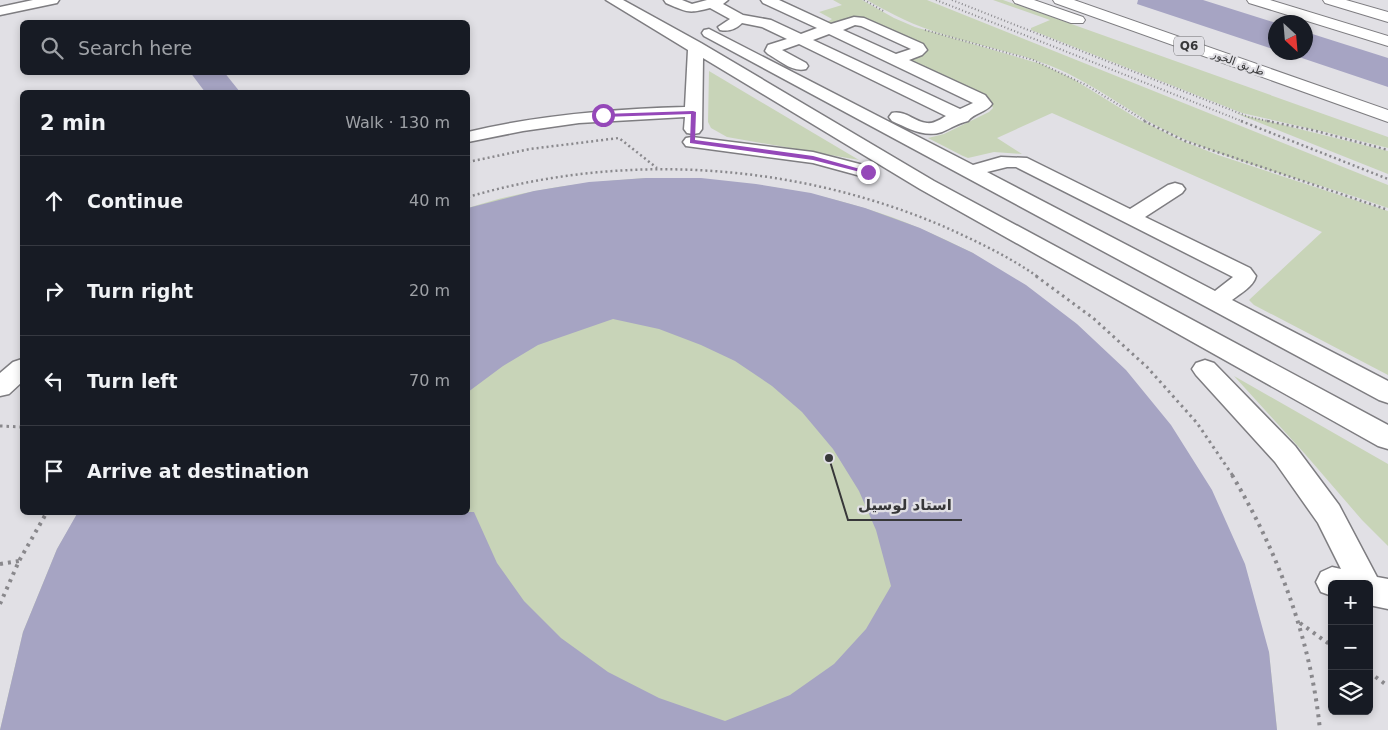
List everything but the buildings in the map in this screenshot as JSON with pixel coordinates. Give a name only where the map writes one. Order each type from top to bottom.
[{"type":"highway","points":[[1020,0],[1203,63],[1318,92]]},
{"type":"highway","name":"طريق الخور","points":[[1060,0],[1388,116]]},
{"type":"highway","points":[[1254,0],[1388,41]]},
{"type":"highway","points":[[1330,0],[1388,17]]},
{"type":"street","points":[[0,11],[52,0]]},
{"type":"street","points":[[613,0],[972,172],[1388,393]]},
{"type":"street","points":[[671,0],[689,9],[717,1],[739,18],[761,21],[962,117]]},
{"type":"street","points":[[768,0],[828,28],[896,60],[982,101],[984,104],[962,117],[936,128],[924,129],[773,51],[773,48],[828,28],[859,21],[918,47],[919,50],[917,52],[896,60]]},
{"type":"street","points":[[1343,0],[1388,13]]},
{"type":"street","points":[[696,40],[732,25],[739,18]]},
{"type":"street","points":[[696,40],[692,146],[813,158],[868,172]]},
{"type":"street","points":[[696,40],[944,196],[1030,241],[1388,438]]},
{"type":"street","points":[[470,137],[536,123],[603,115],[693,112]]},
{"type":"street","points":[[972,172],[993,162],[1006,160],[1020,162],[1131,216],[1245,276],[1244,280],[1215,302]]},
{"type":"street","points":[[1131,216],[1175,189]]},
{"type":"street","points":[[1205,369],[1285,454],[1329,514],[1362,580]]},
{"type":"street","points":[[0,387],[20,370]]},
{"type":"street","points":[[1373,591],[1388,594]]},
{"type":"path","points":[[864,0],[886,13]]},
{"type":"path","points":[[936,0],[1388,179]]},
{"type":"path","points":[[952,0],[1244,115],[1343,137],[1388,150]]},
{"type":"path","points":[[918,27],[1033,60],[1086,85],[1133,115],[1185,141],[1388,210]]},
{"type":"path","points":[[470,162],[530,149],[619,138],[657,168]]},
{"type":"path","points":[[470,197],[538,180],[598,171],[657,168],[716,170],[775,176],[834,188],[893,205],[951,228],[1008,257],[1065,294],[1120,339],[1173,393],[1222,458],[1264,533],[1299,622],[1320,730]]},
{"type":"path","points":[[0,426],[20,428]]},
{"type":"path","points":[[0,604],[19,561],[45,515]]},
{"type":"path","points":[[0,564],[19,561]]},
{"type":"path","points":[[1299,622],[1328,643]]},
{"type":"path","points":[[1373,675],[1388,686]]},
{"type":"green space","points":[[833,0],[862,0],[894,18],[915,27],[1041,64],[1073,79],[1138,119],[1180,140],[1218,155],[1388,211],[1388,375],[1254,305],[1249,300],[1322,232],[1052,113],[997,138],[1022,154],[994,152],[968,158],[963,156],[928,138],[944,134],[989,112],[993,108],[989,101],[902,61],[927,51],[925,47],[864,20],[832,25],[826,23],[832,19],[819,12],[842,5]]},
{"type":"green space","points":[[867,0],[927,0],[1388,185],[1388,208],[1202,147],[1161,128],[1068,73],[1024,57],[932,31],[903,19]]},
{"type":"green space","points":[[993,0],[1003,0],[1388,137],[1388,148],[1242,113],[1031,30],[1031,28],[1050,20]]},
{"type":"green space","points":[[709,71],[859,160],[727,137],[711,128],[708,122]]},
{"type":"green space","points":[[1235,113],[1388,151],[1388,174]]},
{"type":"green space","points":[[646,178],[702,180],[756,185],[811,194],[892,217],[973,253],[1269,652],[1277,730],[0,730],[23,632],[57,549],[77,515],[470,515],[470,207],[534,191]]},
{"type":"green space","points":[[1234,376],[1388,464],[1388,546],[1362,520]]},
{"type":"place","name":"استاد لوسيل","points":[[829,458]]},
{"type":"route","points":[[603,115],[693,112],[692,142],[813,158],[868,172]]}]
